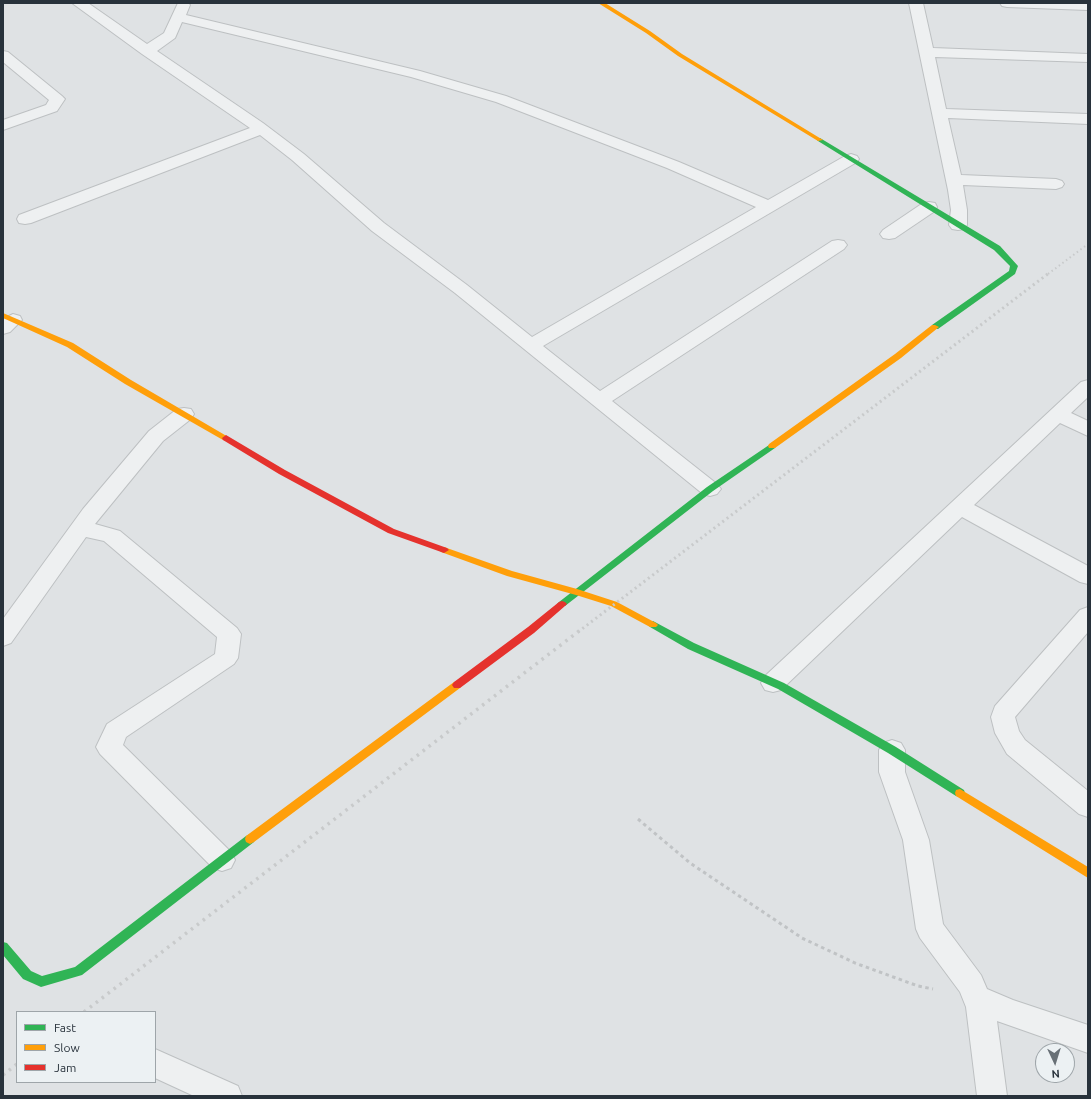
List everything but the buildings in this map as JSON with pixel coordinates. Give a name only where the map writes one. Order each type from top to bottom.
[{"type":"street","points":[[79,3],[261,129],[298,157],[378,227],[461,288],[530,346],[710,489]]},
{"type":"street","points":[[147,51],[170,35],[184,3]]},
{"type":"street","points":[[3,948],[27,975],[42,982],[78,971],[222,860],[531,630],[577,592],[710,489],[805,423],[898,356],[938,324],[1012,272],[1014,266],[997,248],[680,55],[648,32],[601,3]]},
{"type":"street","points":[[916,3],[954,180],[959,210],[958,224]]},
{"type":"street","points":[[1007,3],[1088,6]]},
{"type":"street","points":[[177,17],[415,74],[485,95],[673,165],[770,207]]},
{"type":"street","points":[[927,52],[1088,58]]},
{"type":"street","points":[[3,55],[57,99],[52,108],[3,125]]},
{"type":"street","points":[[939,113],[1088,119]]},
{"type":"street","points":[[25,218],[261,129]]},
{"type":"street","points":[[530,346],[851,159]]},
{"type":"street","points":[[954,180],[1056,184]]},
{"type":"street","points":[[889,234],[929,207]]},
{"type":"street","points":[[599,401],[838,245]]},
{"type":"street","points":[[6,321],[70,345],[128,382],[282,472],[391,531],[510,574],[577,592],[614,604],[691,646],[773,683],[892,750],[1088,874]]},
{"type":"street","points":[[773,683],[1088,386]]},
{"type":"street","points":[[3,638],[91,514],[156,436],[184,414]]},
{"type":"street","points":[[1058,414],[1088,429]]},
{"type":"street","points":[[960,507],[1088,576]]},
{"type":"street","points":[[80,529],[105,533],[112,536],[229,634],[226,658],[116,731],[109,747],[222,860]]},
{"type":"street","points":[[1088,616],[1004,713],[1003,717],[1007,733],[1016,747],[1088,806]]},
{"type":"street","points":[[892,750],[892,772],[916,840],[926,917],[930,929],[971,984],[980,1006],[992,1096]]},
{"type":"street","points":[[976,998],[1009,1012],[1088,1039]]},
{"type":"street","points":[[156,1063],[227,1096]]},
{"type":"path","points":[[638,819],[690,863],[802,938],[855,963],[918,986],[976,998]]},
{"type":"railway","points":[[1048,274],[1088,244]]},
{"type":"railway","points":[[578,632],[1049,273]]},
{"type":"railway","points":[[85,1011],[579,631]]},
{"type":"railway","points":[[3,1075],[16,1065]]},
{"type":"traffic: fast","points":[[820,140],[997,248],[1014,266],[1012,272],[935,327]]},
{"type":"traffic: fast","points":[[562,604],[710,489],[772,446]]},
{"type":"traffic: fast","points":[[653,625],[691,646],[781,686],[892,750],[960,793]]},
{"type":"traffic: fast","points":[[3,947],[27,975],[41,982],[78,971],[250,839]]},
{"type":"traffic: slow","points":[[601,3],[648,32],[680,55],[820,140]]},
{"type":"traffic: slow","points":[[3,315],[70,345],[128,382],[226,438]]},
{"type":"traffic: slow","points":[[772,446],[898,356],[935,327]]},
{"type":"traffic: slow","points":[[444,550],[510,574],[577,592],[614,604],[653,625]]},
{"type":"traffic: slow","points":[[250,839],[457,685]]},
{"type":"traffic: slow","points":[[960,793],[1088,873]]},
{"type":"traffic: jam","points":[[226,438],[282,472],[391,531],[444,550]]},
{"type":"traffic: jam","points":[[457,685],[531,630],[562,604]]}]
